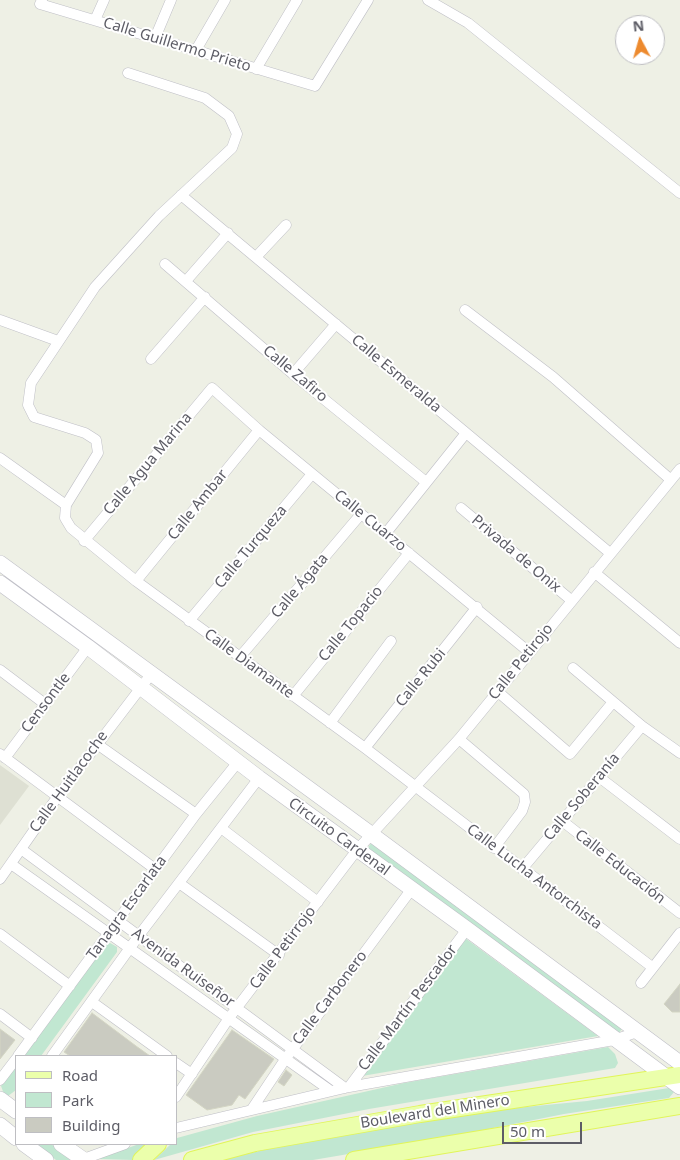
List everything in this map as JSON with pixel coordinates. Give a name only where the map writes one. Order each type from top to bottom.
[{"type":"main road","name":"Boulevard del Minero","points":[[192,1160],[255,1142],[420,1114],[676,1080]]},
{"type":"main road","points":[[354,1160],[680,1106]]},
{"type":"main road","points":[[141,1160],[157,1145]]},
{"type":"street","points":[[95,20],[104,0]]},
{"type":"street","points":[[155,38],[171,0]]},
{"type":"street","points":[[196,50],[225,0]]},
{"type":"street","points":[[256,68],[298,0]]},
{"type":"street","name":"Calle Guillermo Prieto","points":[[41,2],[315,86],[368,0]]},
{"type":"street","points":[[428,0],[468,23],[680,193]]},
{"type":"street","points":[[0,458],[66,505],[98,453],[96,440],[85,433],[34,417],[28,405],[31,383],[96,287],[159,216],[232,148],[237,134],[229,116],[205,98],[128,72]]},
{"type":"street","name":"Calle Esmeralda","points":[[181,195],[610,552]]},
{"type":"street","points":[[256,257],[286,225]]},
{"type":"street","points":[[186,281],[228,233]]},
{"type":"street","name":"Calle Zafiro","points":[[165,264],[293,374],[426,482]]},
{"type":"street","points":[[150,359],[205,297]]},
{"type":"street","points":[[465,310],[553,377],[671,480]]},
{"type":"street","points":[[0,320],[58,341]]},
{"type":"street","points":[[293,374],[336,324]]},
{"type":"street","name":"Calle Cuarzo","points":[[212,388],[259,430],[478,607],[530,652]]},
{"type":"street","name":"Calle Agua Marina","points":[[84,541],[212,388]]},
{"type":"street","name":"Calle Ambar","points":[[136,581],[259,430]]},
{"type":"street","points":[[386,534],[466,433]]},
{"type":"street","name":"Calle Petirojo","points":[[357,850],[459,739],[610,552],[680,469]]},
{"type":"street","name":"Calle Turqueza","points":[[189,621],[312,474]]},
{"type":"street","name":"Calle Diamante","points":[[66,505],[65,518],[71,528],[84,541],[189,621],[365,748],[415,787]]},
{"type":"street","name":"Privada de Onix","points":[[461,508],[571,600]]},
{"type":"street","name":"Calle Ágata","points":[[239,658],[361,514]]},
{"type":"street","name":"Calle Topacio","points":[[293,696],[409,553]]},
{"type":"street","name":"Circuito Cardenal","points":[[0,563],[640,1031],[680,1063]]},
{"type":"street","points":[[594,572],[680,643]]},
{"type":"street","name":"Circuito Cardenal","points":[[0,584],[88,647],[259,778],[467,929],[614,1040],[676,1080]]},
{"type":"street","name":"Calle Rubi","points":[[365,748],[478,607]]},
{"type":"street","points":[[330,723],[391,640]]},
{"type":"street","name":"Censontle","points":[[2,756],[46,704],[88,647]]},
{"type":"street","points":[[573,668],[642,726],[680,753]]},
{"type":"street","points":[[0,670],[46,704]]},
{"type":"street","name":"Calle Huitlacoche","points":[[0,879],[58,796],[152,673]]},
{"type":"street","points":[[498,691],[570,754],[613,702]]},
{"type":"street","name":"Calle Soberanía","points":[[522,869],[561,820],[642,726]]},
{"type":"street","points":[[459,739],[524,794],[525,802],[522,811],[494,848]]},
{"type":"street","points":[[97,744],[196,814]]},
{"type":"street","points":[[2,756],[155,869]]},
{"type":"street","name":"Tanagra Escarlata","points":[[19,1055],[196,814],[238,762]]},
{"type":"street","points":[[599,777],[680,839]]},
{"type":"street","name":"Tanagra Escarlata","points":[[53,1055],[140,934],[259,778]]},
{"type":"street","name":"Calle Lucha Antorchista","points":[[415,787],[652,967]]},
{"type":"street","name":"Calle Educación","points":[[561,820],[680,913]]},
{"type":"street","points":[[221,828],[318,902]]},
{"type":"street","name":"Avenida Ruiseñor","points":[[21,849],[140,934],[347,1087]]},
{"type":"street","name":"Calle Petirrojo","points":[[178,1094],[230,1018],[357,850]]},
{"type":"street","name":"Avenida Ruiseñor","points":[[11,864],[331,1091]]},
{"type":"street","points":[[179,883],[279,955]]},
{"type":"street","name":"Calle Carbonero","points":[[252,1109],[293,1048],[411,890]]},
{"type":"street","name":"Calle Martín Pescador","points":[[347,1087],[467,929]]},
{"type":"street","points":[[641,983],[680,933]]},
{"type":"street","points":[[0,934],[70,986]]},
{"type":"street","points":[[92,1002],[166,1055]]},
{"type":"street","points":[[0,1014],[32,1038]]},
{"type":"street","points":[[178,1128],[347,1087],[614,1040],[640,1031]]},
{"type":"street","name":"Tanagra Escarlata","points":[[0,1080],[15,1060]]},
{"type":"street","points":[[178,1064],[192,1074]]},
{"type":"street","points":[[0,1099],[15,1107]]},
{"type":"street","points":[[0,1126],[15,1137]]},
{"type":"street","points":[[25,1145],[46,1160]]},
{"type":"street","points":[[62,1145],[82,1160],[122,1145]]},
{"type":"shaded area","points":[[0,765],[29,786],[0,825]]},
{"type":"green space","points":[[372,842],[622,1028],[620,1032],[616,1032],[366,850]]},
{"type":"green space","points":[[465,938],[598,1036],[362,1076]]},
{"type":"green space","points":[[110,943],[117,947],[117,952],[42,1055],[24,1055],[106,944]]},
{"type":"green space","points":[[608,1047],[615,1054],[618,1063],[615,1068],[369,1109],[253,1132],[154,1160],[170,1145],[178,1145],[178,1138],[257,1116],[404,1083]]},
{"type":"green space","points":[[15,1066],[15,1091],[8,1096],[4,1094],[1,1086]]},
{"type":"green space","points":[[669,1088],[674,1092],[669,1098],[564,1114],[443,1138],[313,1160],[222,1160],[300,1141],[505,1109],[587,1101]]},
{"type":"green space","points":[[36,1145],[52,1145],[73,1160],[56,1160]]},
{"type":"green space","points":[[136,1145],[153,1145],[134,1160],[98,1159]]},
{"type":"building","points":[[680,984],[680,1012],[672,1012],[664,1004]]},
{"type":"building","points":[[92,1013],[149,1055],[68,1055],[64,1052]]},
{"type":"building","points":[[0,1029],[15,1040],[0,1059]]},
{"type":"building","points":[[232,1030],[274,1059],[245,1099],[239,1095],[232,1105],[207,1110],[186,1095]]},
{"type":"building","points":[[286,1070],[292,1075],[284,1086],[278,1082]]}]
